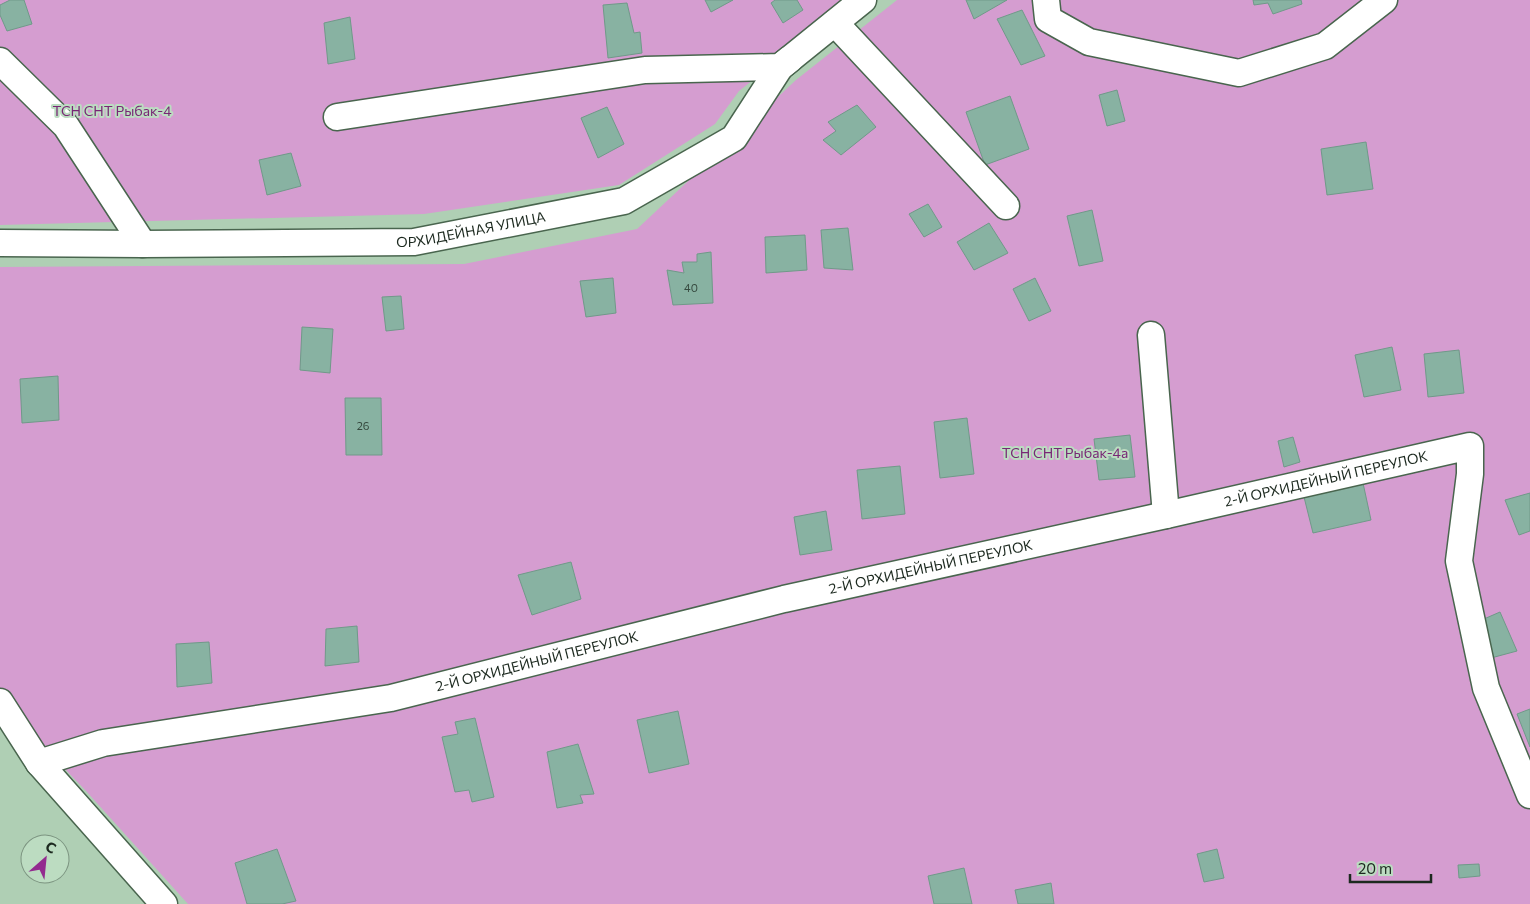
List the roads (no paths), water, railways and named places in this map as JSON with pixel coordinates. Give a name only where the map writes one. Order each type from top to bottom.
[{"type":"street","name":"ОРХИДЕЙНАЯ УЛИЦА","points":[[0,243],[414,242],[624,201],[734,138],[780,67],[863,0]]},
{"type":"street","points":[[337,117],[645,70],[780,67],[867,0]]},
{"type":"street","points":[[1046,0],[1048,19],[1089,42],[1239,73],[1324,46],[1384,0]]},
{"type":"street","points":[[835,22],[1006,206]]},
{"type":"street","points":[[0,61],[66,126],[143,244]]},
{"type":"street","points":[[1151,335],[1166,515]]},
{"type":"street","name":"2-Й ОРХИДЕЙНЫЙ ПЕРЕУЛОК","points":[[39,763],[103,743],[390,698],[784,599],[1470,446],[1470,474],[1460,561],[1486,688],[1530,795]]},
{"type":"street","points":[[0,702],[39,763],[164,904]]},
{"type":"park label","name":"ТСН СНТ Рыбак-4","points":[[112,111]]},
{"type":"park label","name":"ТСН СНТ Рыбак-4а","points":[[1065,453]]}]
